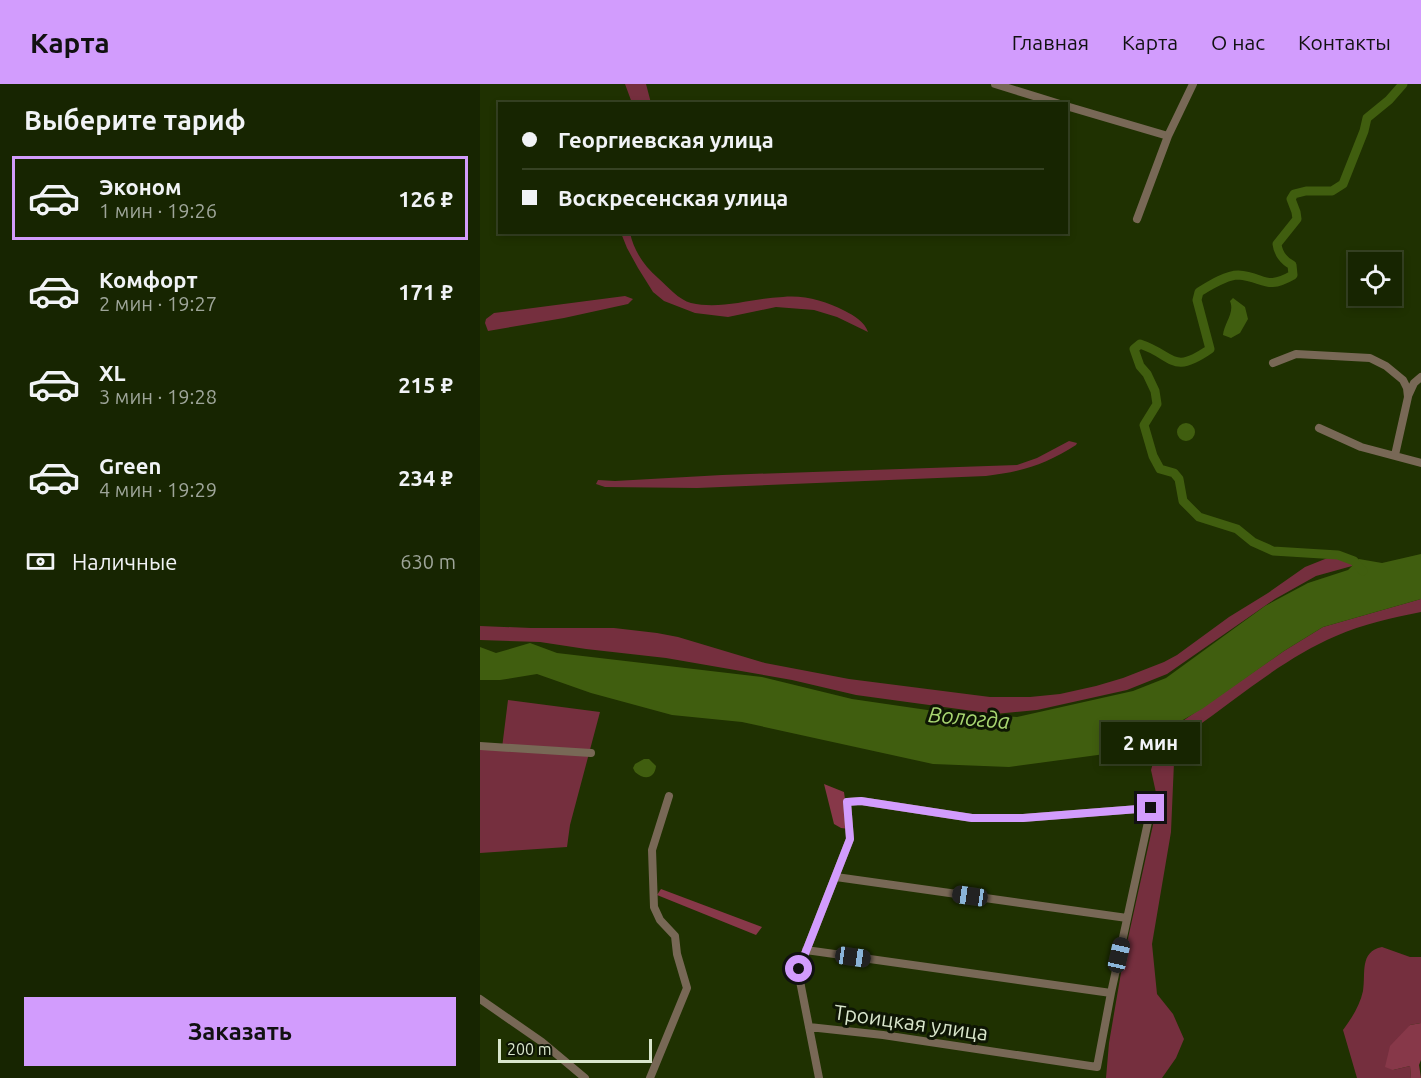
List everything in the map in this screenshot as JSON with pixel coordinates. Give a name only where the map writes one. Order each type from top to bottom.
[{"type":"street","points":[[995,84],[1054,102]]},
{"type":"street","points":[[1137,219],[1168,136],[1192,84]]},
{"type":"street","points":[[1068,107],[1168,136]]},
{"type":"street","points":[[1273,363],[1296,354],[1371,358],[1386,366],[1403,380],[1408,397]]},
{"type":"street","points":[[1395,455],[1408,397],[1414,383],[1421,377]]},
{"type":"street","points":[[1319,429],[1354,444],[1421,463]]},
{"type":"street","points":[[480,746],[591,753]]},
{"type":"street","points":[[650,1078],[687,988],[677,954],[675,936],[660,920],[654,908],[652,850],[669,796]]},
{"type":"street","points":[[806,950],[1111,993],[1151,808],[1023,818],[972,818],[861,801],[847,802],[850,839],[836,877],[806,950],[799,969],[819,1078]]},
{"type":"street","points":[[836,877],[1127,918]]},
{"type":"street","name":"Троицкая улица","points":[[809,1027],[1097,1067],[1111,993]]},
{"type":"street","points":[[480,999],[542,1042],[585,1078]]},
{"type":"shaded area","points":[[625,84],[646,84],[651,102],[632,102]]},
{"type":"shaded area","points":[[621,234],[630,234],[640,258],[648,268],[674,293],[691,303],[714,305],[771,298],[807,298],[830,304],[848,313],[862,322],[868,332],[837,317],[814,310],[776,307],[728,317],[695,313],[664,301],[653,292]]},
{"type":"shaded area","points":[[625,296],[633,299],[628,304],[564,318],[488,331],[485,323],[486,319],[494,313]]},
{"type":"shaded area","points":[[1069,441],[1077,443],[1065,452],[1044,462],[1011,472],[986,476],[697,488],[605,487],[596,484],[598,480],[1017,465],[1037,458]]},
{"type":"shaded area","points":[[1330,557],[1348,559],[1352,561],[1352,566],[1316,576],[1275,599],[1167,674],[1127,690],[1037,710],[995,714],[856,695],[792,680],[666,658],[540,642],[480,640],[480,626],[614,628],[678,637],[765,663],[849,679],[990,697],[1030,697],[1060,694],[1096,686],[1164,662],[1305,567]]},
{"type":"shaded area","points":[[1421,599],[1421,612],[1357,628],[1298,655],[1192,730],[1175,739],[1171,832],[1152,944],[1157,994],[1173,1014],[1184,1039],[1176,1058],[1162,1078],[1106,1078],[1109,1043],[1123,961],[1158,802],[1151,770],[1161,736],[1284,651],[1323,627]]},
{"type":"shaded area","points":[[508,700],[600,712],[570,825],[567,847],[480,853],[480,747],[502,748]]},
{"type":"shaded area","points":[[824,784],[844,792],[849,829],[834,824]]},
{"type":"shaded area","points":[[661,889],[762,927],[756,935],[657,895]]},
{"type":"shaded area","points":[[1382,947],[1410,957],[1421,957],[1421,1023],[1410,1025],[1393,1070],[1410,1066],[1411,1078],[1357,1078],[1343,1030],[1362,996],[1367,958],[1370,953]]},
{"type":"shaded area","points":[[1421,1023],[1419,1065],[1421,1078],[1411,1078],[1410,1066],[1393,1070],[1385,1067],[1390,1046],[1410,1025]]},
{"type":"water","points":[[1233,298],[1245,307],[1248,319],[1240,333],[1231,338],[1223,335],[1231,310],[1230,301]]},
{"type":"water","points":[[1186,423],[1192,426],[1195,432],[1192,438],[1186,441],[1180,438],[1177,432],[1180,426]]},
{"type":"water","name":"Вологда","points":[[1421,554],[1421,599],[1323,627],[1284,651],[1202,709],[1148,740],[1105,754],[1009,767],[933,764],[742,722],[672,715],[591,693],[537,674],[500,680],[480,680],[480,647],[496,653],[530,643],[557,653],[762,677],[852,699],[941,712],[1017,717],[1133,691],[1166,678],[1265,606],[1308,583],[1348,570],[1359,559],[1382,563]]},
{"type":"water","points":[[649,759],[656,766],[652,776],[642,777],[633,768],[635,764]]},
{"type":"waterway","points":[[1363,571],[1354,561],[1338,555],[1273,551],[1253,542],[1237,529],[1199,517],[1183,501],[1179,479],[1174,473],[1160,469],[1153,456],[1144,425],[1157,404],[1155,391],[1147,374],[1140,366],[1134,349],[1140,344],[1173,361],[1180,362],[1197,357],[1210,349],[1197,300],[1199,292],[1233,275],[1247,276],[1270,283],[1293,275],[1292,265],[1282,256],[1277,244],[1297,219],[1291,199],[1294,194],[1306,191],[1332,191],[1343,184],[1367,118],[1389,100],[1403,84]]},
{"type":"route","points":[[799,969],[850,839],[847,802],[861,801],[972,818],[1023,818],[1151,808]]}]
